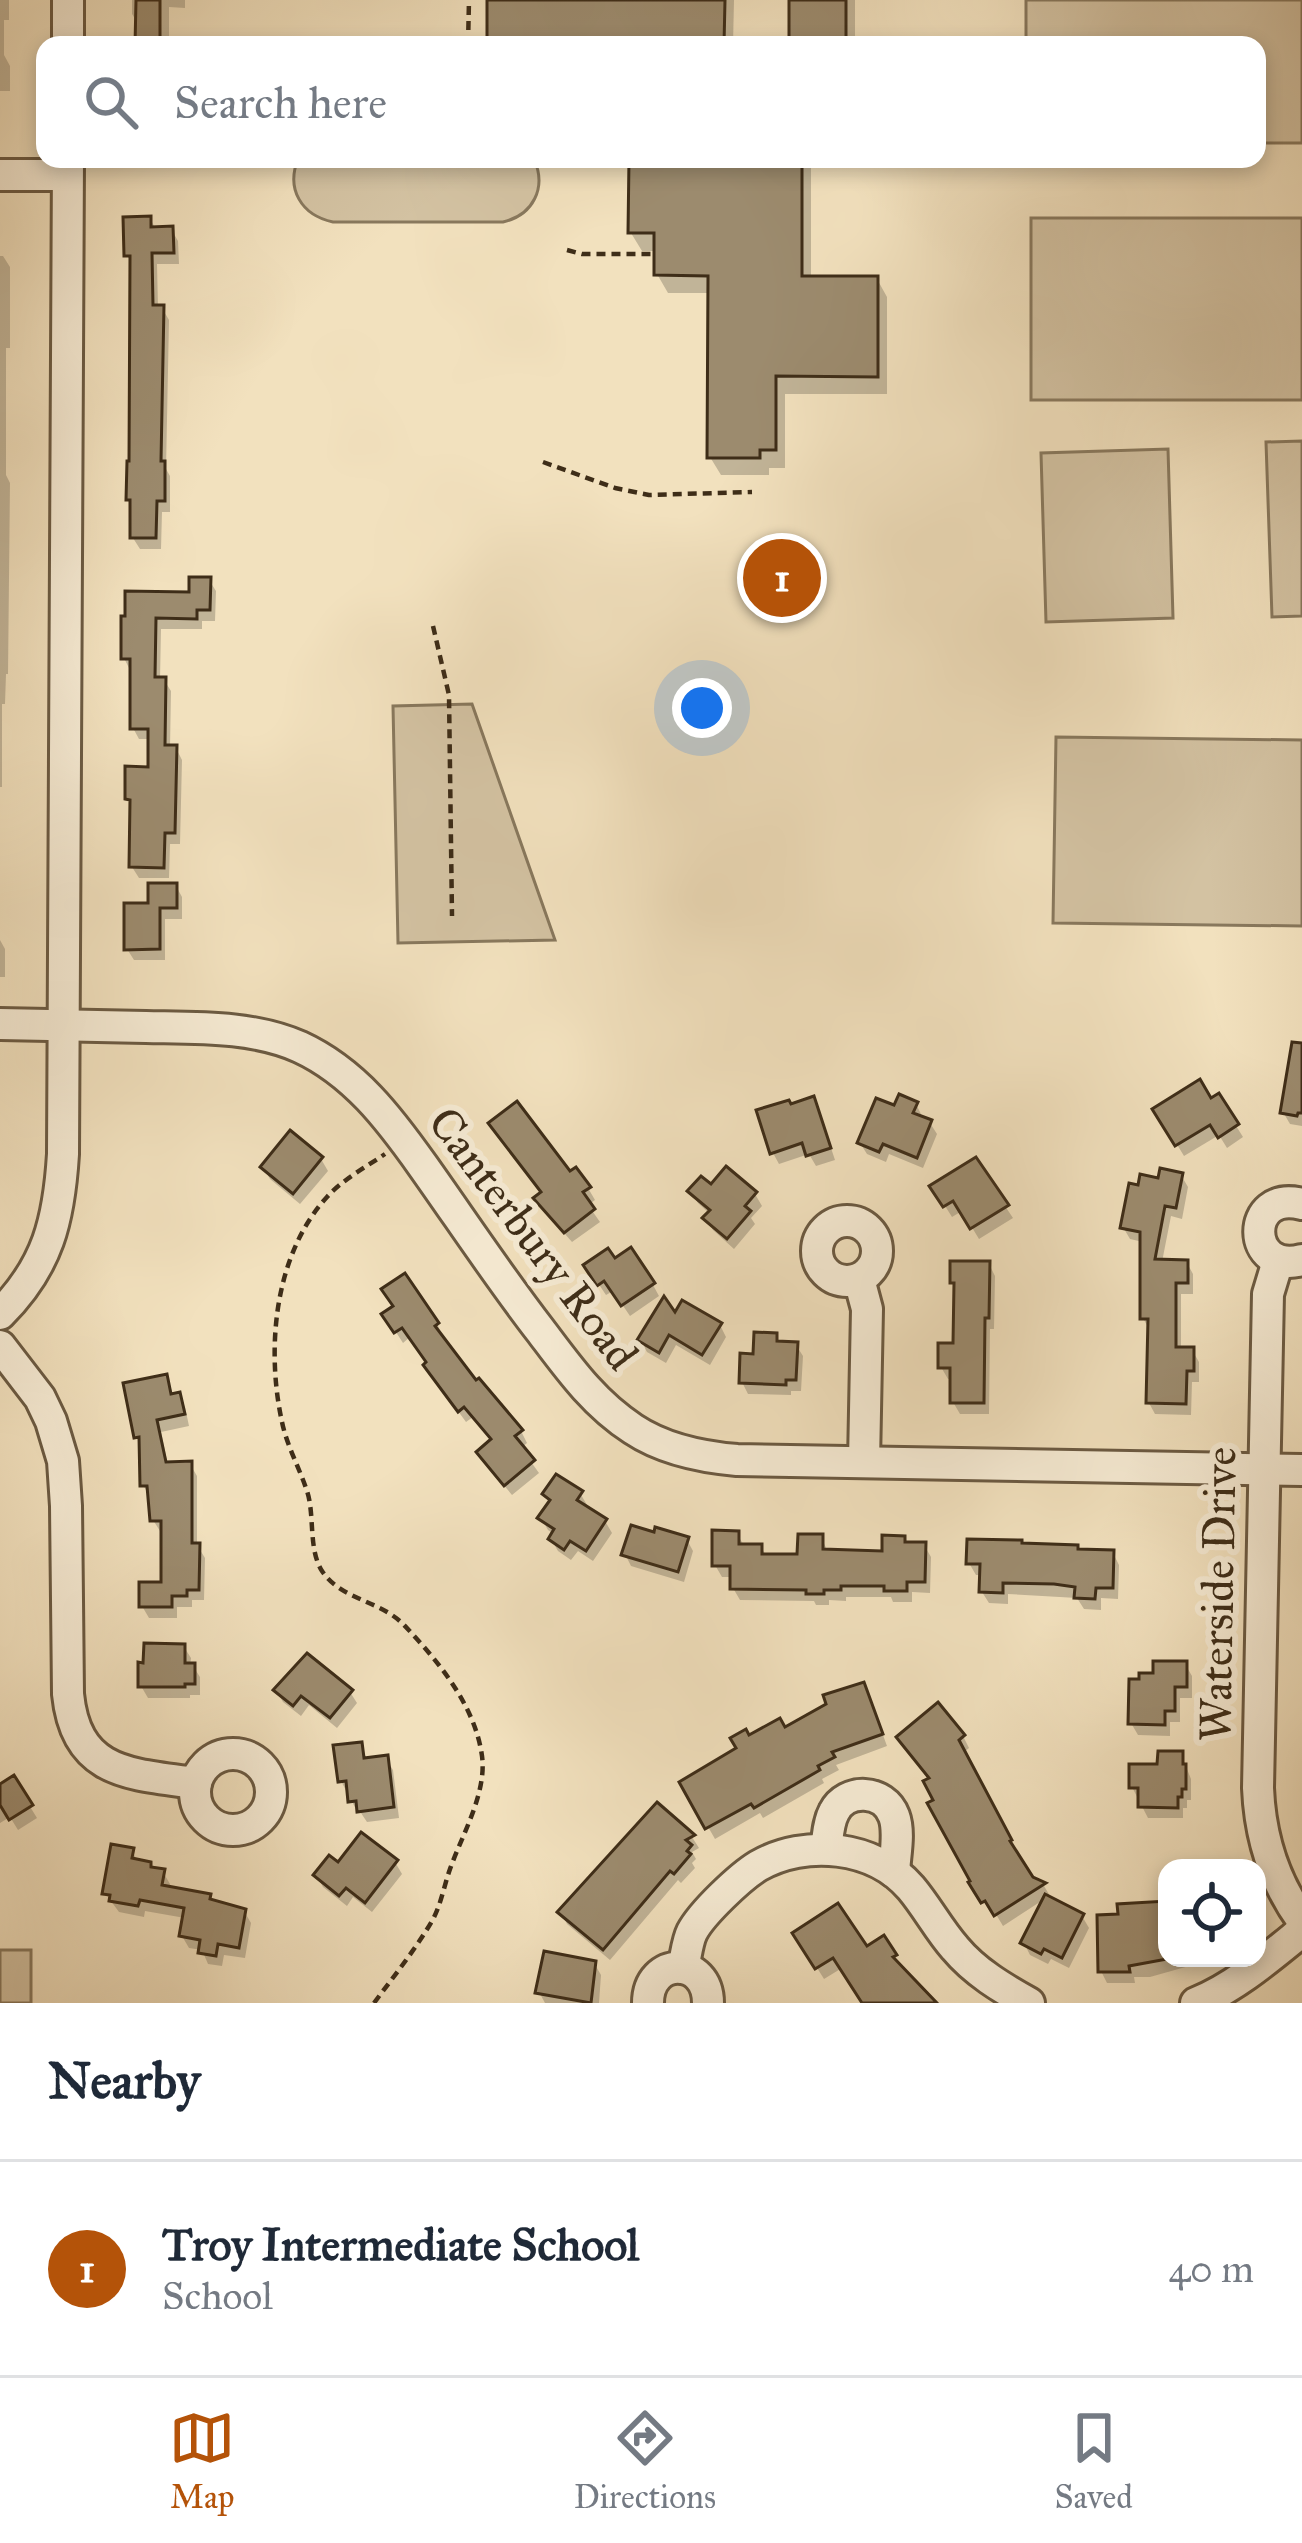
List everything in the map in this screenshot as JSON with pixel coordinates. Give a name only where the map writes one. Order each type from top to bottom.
[{"type":"street","points":[[68,0],[68,36]]},
{"type":"street","points":[[0,175],[60,168]]},
{"type":"street","points":[[0,1314],[40,1261],[56,1219],[63,1154],[68,168]]},
{"type":"street","name":"Canterbury Road","points":[[0,1024],[252,1033],[296,1046],[327,1062],[356,1084],[394,1125],[588,1394],[656,1442],[715,1458],[1302,1470]]},
{"type":"street","name":"Waterside Drive","points":[[1302,1204],[1276,1204],[1258,1228],[1269,1256],[1290,1260],[1268,1294],[1259,1809],[1277,1879],[1302,1920]]},
{"type":"street","points":[[860,1279],[867,1309],[864,1462]]},
{"type":"street","points":[[0,1346],[40,1398],[63,1461],[68,1694],[76,1735],[87,1749],[116,1768],[196,1784]]},
{"type":"street","points":[[826,1850],[831,1816],[839,1804],[853,1795],[881,1799],[896,1818],[894,1872]]},
{"type":"street","points":[[683,1968],[692,1932],[738,1880],[773,1858],[826,1850],[865,1857],[894,1872],[956,1950],[990,1981],[1029,2003]]},
{"type":"street","points":[[1196,2003],[1302,1931]]},
{"type":"street","points":[[649,2003],[650,1986],[656,1978],[663,1971],[683,1968],[700,1976],[708,2003]]},
{"type":"path","points":[[468,36],[469,0]]},
{"type":"path","points":[[567,250],[654,254]]},
{"type":"path","points":[[543,462],[649,495],[752,492]]},
{"type":"path","points":[[433,626],[449,695],[452,916]]},
{"type":"path","points":[[374,2003],[435,1915],[477,1797],[483,1760],[463,1700],[431,1656],[400,1620],[331,1584],[317,1564],[309,1497],[281,1419],[275,1351],[283,1283],[310,1216],[331,1192],[392,1149]]},
{"type":"shaded area","points":[[1026,0],[1302,0],[1302,143],[1266,143],[1266,36],[1026,36]]},
{"type":"shaded area","points":[[537,168],[539,180],[529,207],[503,222],[333,222],[312,213],[299,199],[295,170]]},
{"type":"shaded area","points":[[1031,218],[1302,218],[1302,400],[1031,400]]},
{"type":"shaded area","points":[[1302,441],[1302,616],[1272,617],[1266,442]]},
{"type":"shaded area","points":[[1168,449],[1173,618],[1046,622],[1041,453]]},
{"type":"shaded area","points":[[472,704],[555,940],[398,943],[393,706]]},
{"type":"shaded area","points":[[1056,737],[1302,740],[1302,926],[1053,923]]},
{"type":"shaded area","points":[[0,1950],[31,1950],[31,2003],[0,2003]]},
{"type":"building","points":[[136,0],[160,0],[160,36],[135,36]]},
{"type":"building","points":[[487,0],[725,0],[724,36],[487,36]]},
{"type":"building","points":[[789,0],[846,0],[846,36],[789,36]]},
{"type":"building","points":[[629,168],[802,168],[802,276],[878,276],[878,377],[776,376],[776,450],[760,450],[760,458],[707,458],[708,276],[654,275],[654,233],[628,233]]},
{"type":"building","points":[[151,216],[151,227],[173,226],[174,253],[152,253],[153,305],[164,305],[161,461],[165,461],[165,501],[157,501],[156,538],[130,538],[130,500],[126,500],[130,256],[124,256],[123,217]]},
{"type":"building","points":[[189,577],[211,577],[210,610],[197,610],[197,619],[156,618],[155,677],[166,677],[165,745],[177,745],[175,833],[165,833],[164,868],[129,867],[130,800],[125,799],[125,766],[148,767],[148,729],[130,729],[130,659],[121,659],[125,591],[189,592]]},
{"type":"building","points":[[148,883],[177,883],[177,908],[160,908],[160,949],[124,950],[124,903],[148,903]]},
{"type":"building","points":[[1292,1042],[1302,1043],[1302,1113],[1297,1116],[1280,1113]]},
{"type":"building","points":[[1200,1079],[1211,1098],[1219,1093],[1239,1124],[1218,1138],[1210,1125],[1175,1146],[1152,1109]]},
{"type":"building","points":[[899,1094],[918,1102],[913,1113],[932,1120],[917,1158],[883,1144],[879,1152],[857,1143],[876,1098],[894,1105]]},
{"type":"building","points":[[814,1096],[831,1148],[806,1156],[802,1143],[770,1154],[756,1110]]},
{"type":"building","points":[[517,1101],[570,1171],[576,1167],[591,1187],[583,1192],[595,1209],[564,1233],[533,1198],[541,1192],[488,1123]]},
{"type":"building","points":[[290,1130],[323,1157],[293,1194],[260,1167]]},
{"type":"building","points":[[976,1157],[1009,1205],[970,1229],[953,1201],[943,1207],[929,1186]]},
{"type":"building","points":[[726,1166],[757,1192],[745,1206],[751,1211],[727,1239],[702,1218],[710,1210],[687,1191],[701,1176],[711,1184]]},
{"type":"building","points":[[1160,1168],[1183,1173],[1176,1208],[1165,1206],[1155,1259],[1188,1260],[1188,1283],[1176,1283],[1176,1347],[1194,1347],[1186,1404],[1146,1403],[1148,1319],[1140,1319],[1140,1232],[1120,1228],[1129,1183],[1138,1185],[1140,1174],[1158,1178]]},
{"type":"building","points":[[631,1247],[655,1283],[621,1306],[604,1281],[597,1286],[583,1265],[608,1248],[615,1258]]},
{"type":"building","points":[[950,1261],[990,1261],[984,1403],[950,1403],[950,1368],[938,1368],[938,1343],[953,1343]]},
{"type":"building","points":[[405,1273],[439,1323],[435,1326],[523,1430],[515,1436],[535,1460],[504,1486],[476,1452],[491,1439],[464,1407],[458,1412],[402,1328],[394,1333],[381,1314],[393,1306],[381,1289]]},
{"type":"building","points":[[664,1296],[675,1312],[682,1300],[722,1323],[702,1355],[669,1335],[659,1353],[637,1340]]},
{"type":"building","points":[[754,1332],[777,1333],[777,1341],[798,1342],[796,1380],[786,1380],[786,1385],[739,1383],[740,1353],[753,1354]]},
{"type":"building","points":[[167,1374],[171,1394],[180,1392],[185,1414],[157,1420],[166,1462],[192,1461],[192,1543],[200,1543],[199,1590],[172,1596],[172,1607],[139,1607],[139,1582],[161,1582],[161,1521],[150,1521],[147,1486],[140,1486],[139,1437],[134,1438],[123,1383]]},
{"type":"building","points":[[556,1474],[583,1491],[577,1500],[607,1519],[586,1551],[570,1541],[564,1550],[548,1539],[554,1529],[537,1518],[550,1500],[542,1494]]},
{"type":"building","points":[[631,1525],[689,1537],[678,1572],[621,1555]]},
{"type":"building","points":[[712,1530],[739,1531],[739,1544],[762,1544],[762,1554],[797,1554],[798,1534],[823,1534],[823,1549],[882,1551],[882,1535],[905,1536],[905,1542],[926,1542],[925,1582],[907,1582],[907,1591],[841,1586],[841,1590],[824,1590],[824,1594],[730,1589],[730,1566],[712,1566]]},
{"type":"building","points":[[967,1539],[1114,1550],[1113,1588],[1096,1588],[1095,1599],[1074,1598],[1075,1587],[1054,1584],[1003,1583],[1003,1593],[979,1592],[980,1564],[966,1564]]},
{"type":"building","points":[[144,1643],[185,1644],[185,1663],[195,1663],[195,1684],[138,1687]]},
{"type":"building","points":[[307,1653],[353,1690],[330,1718],[301,1696],[293,1706],[273,1690]]},
{"type":"building","points":[[1153,1661],[1187,1661],[1187,1687],[1175,1687],[1175,1711],[1165,1711],[1165,1725],[1128,1724],[1129,1679],[1153,1673]]},
{"type":"building","points":[[864,1682],[883,1734],[832,1752],[835,1757],[818,1766],[820,1770],[754,1808],[751,1804],[705,1829],[679,1782],[736,1748],[730,1738],[746,1729],[749,1735],[780,1718],[785,1727],[826,1704],[823,1695]]},
{"type":"building","points":[[938,1702],[965,1735],[959,1740],[1010,1841],[1033,1877],[1046,1883],[994,1916],[968,1882],[927,1803],[933,1800],[923,1781],[929,1778],[896,1737]]},
{"type":"building","points":[[362,1742],[364,1758],[388,1755],[394,1807],[357,1812],[356,1801],[348,1802],[346,1781],[338,1782],[333,1745]]},
{"type":"building","points":[[1158,1751],[1183,1751],[1186,1789],[1178,1797],[1178,1808],[1138,1807],[1138,1788],[1129,1788],[1129,1764],[1157,1764]]},
{"type":"building","points":[[14,1775],[33,1805],[9,1820],[0,1805],[0,1784]]},
{"type":"building","points":[[657,1802],[695,1835],[686,1840],[692,1845],[687,1851],[691,1854],[674,1874],[670,1871],[603,1950],[557,1912]]},
{"type":"building","points":[[361,1832],[398,1860],[365,1903],[346,1888],[339,1896],[313,1875],[329,1855],[338,1862]]},
{"type":"building","points":[[111,1844],[134,1848],[132,1858],[165,1869],[162,1885],[211,1894],[210,1899],[246,1909],[239,1948],[218,1944],[216,1956],[198,1953],[200,1940],[179,1936],[184,1908],[140,1900],[138,1906],[109,1901],[110,1895],[102,1894]]},
{"type":"building","points":[[1045,1894],[1084,1914],[1062,1958],[1020,1943]]},
{"type":"building","points":[[1158,1902],[1158,1961],[1129,1966],[1130,1972],[1098,1972],[1097,1915],[1118,1914],[1117,1904]]},
{"type":"building","points":[[838,1903],[867,1946],[884,1935],[897,1955],[893,1957],[937,2003],[862,2003],[833,1958],[815,1969],[792,1933]]},
{"type":"building","points":[[544,1951],[596,1961],[591,2003],[535,1993]]},
{"type":"place","name":"Troy Intermediate School","points":[[782,578]]}]
